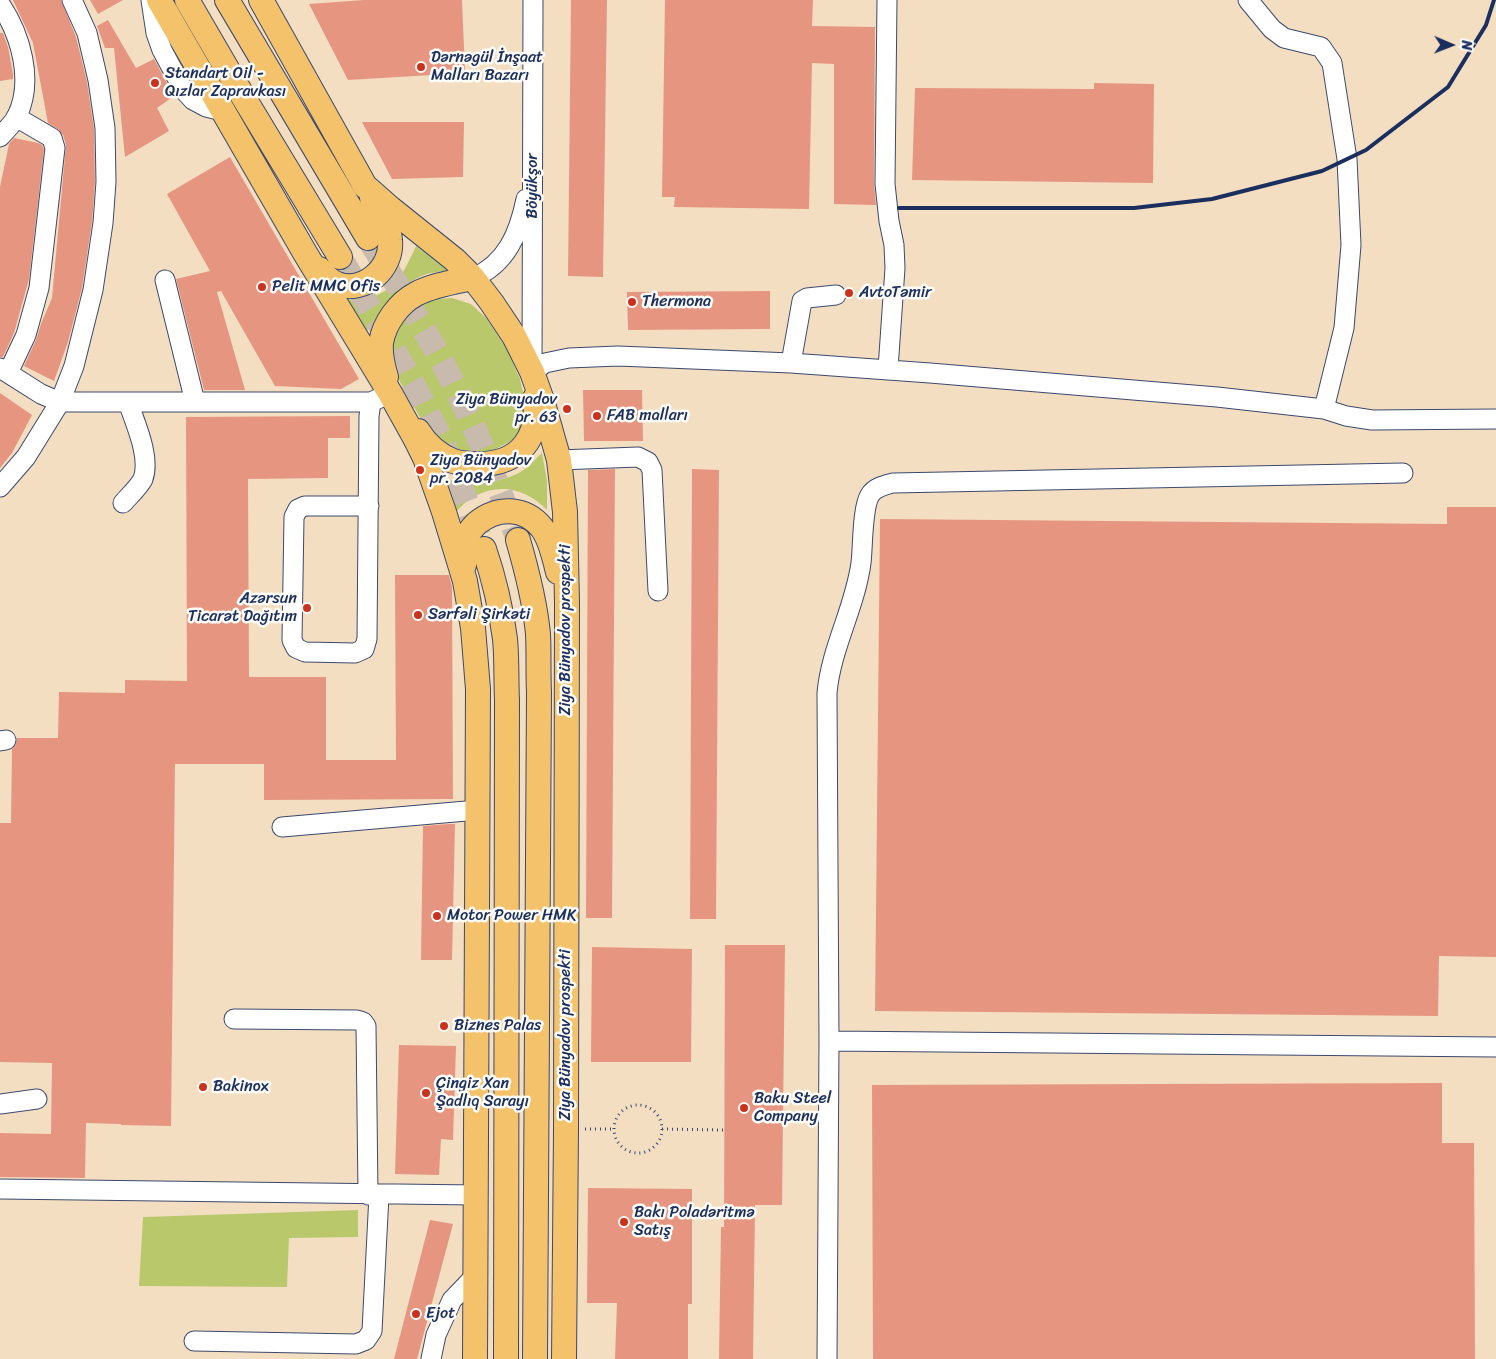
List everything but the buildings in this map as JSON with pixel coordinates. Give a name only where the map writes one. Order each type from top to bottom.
[{"type":"main road","points":[[159,0],[305,253],[380,397],[415,438],[425,458],[465,581]]},
{"type":"main road","points":[[187,0],[340,257]]},
{"type":"main road","points":[[227,0],[368,238]]},
{"type":"main road","name":"Ziya Bünyadov prospekti","points":[[261,0],[365,186],[396,214],[455,260],[473,278],[503,319],[532,372],[559,460],[565,512],[567,602],[564,1359]]},
{"type":"main road","points":[[305,253],[326,277],[335,284],[345,286],[356,285],[377,275],[386,264],[390,252],[390,240],[386,224],[365,186]]},
{"type":"main road","points":[[380,397],[383,368],[381,342],[387,324],[394,313],[416,294],[428,289],[473,278]]},
{"type":"main road","points":[[380,397],[432,448],[444,457],[455,462],[471,464],[497,462],[518,452],[531,435],[536,421],[532,372]]},
{"type":"main road","points":[[475,1359],[478,689],[473,628],[465,581],[463,553],[466,538],[472,528],[482,519],[500,511],[523,513],[533,520],[542,528],[549,540],[567,602]]},
{"type":"main road","name":"Ziya Bünyadov prospekti","points":[[518,540],[533,598],[538,635],[535,1359]]},
{"type":"main road","points":[[484,549],[500,605],[505,641],[507,690],[506,1359]]},
{"type":"street","points":[[0,488],[26,457],[60,402],[74,366],[93,290],[103,223],[106,182],[105,128],[98,80],[88,34],[72,0]]},
{"type":"street","points":[[152,0],[156,33],[162,50],[183,89],[193,100],[206,107],[223,111]]},
{"type":"street","name":"Böyükşor","points":[[532,0],[532,372]]},
{"type":"street","points":[[887,0],[884,184],[896,268],[888,370]]},
{"type":"street","points":[[1248,0],[1272,29],[1284,38],[1321,47],[1332,63],[1347,159],[1351,246],[1344,328],[1324,409]]},
{"type":"street","points":[[0,4],[9,18],[21,52],[25,78],[24,94],[16,117],[0,137]]},
{"type":"street","points":[[16,117],[52,138],[55,148],[39,288],[26,335],[4,371],[41,394],[60,402],[195,402],[380,397]]},
{"type":"street","points":[[473,278],[485,273],[496,265],[511,244],[526,204],[533,169]]},
{"type":"street","points":[[165,280],[195,402]]},
{"type":"street","points":[[791,363],[802,301],[807,298],[836,294]]},
{"type":"street","points":[[532,372],[545,363],[569,358],[618,356],[791,363],[1217,397],[1324,409],[1346,416],[1372,420],[1496,419]]},
{"type":"street","points":[[369,506],[305,506],[298,510],[294,518],[292,640],[296,648],[305,652],[355,654],[364,649],[367,639],[369,506],[369,416],[380,397]]},
{"type":"street","points":[[123,503],[142,480],[145,469],[144,452],[128,402]]},
{"type":"street","points":[[559,460],[638,457],[648,462],[652,470],[658,591]]},
{"type":"street","points":[[827,1359],[829,1041],[828,684],[829,675],[858,581],[866,509],[870,495],[879,487],[893,483],[1403,473]]},
{"type":"street","points":[[282,827],[478,810]]},
{"type":"street","points":[[194,1341],[356,1344],[366,1340],[372,1331],[374,1195],[366,1026],[358,1020],[234,1019]]},
{"type":"street","points":[[829,1041],[1496,1047]]},
{"type":"street","points":[[0,1104],[37,1099]]},
{"type":"street","points":[[0,1189],[476,1195]]},
{"type":"street","points":[[431,1359],[436,1335],[452,1300],[476,1275]]},
{"type":"path","points":[[640,1105],[648,1106],[654,1111],[659,1117],[662,1129],[660,1140],[655,1146],[641,1152],[633,1152],[620,1144],[614,1129],[619,1114],[632,1106],[640,1105]]},
{"type":"path","points":[[566,1130],[614,1129]]},
{"type":"path","points":[[662,1129],[724,1130]]},
{"type":"green space","points":[[416,246],[448,271],[427,274],[406,285],[391,299],[366,332],[347,301],[371,297],[389,288],[405,269]]},
{"type":"green space","points":[[452,298],[471,304],[486,318],[505,346],[520,379],[524,397],[524,417],[518,433],[511,441],[486,454],[459,454],[427,430],[400,382],[394,365],[392,339],[397,324],[420,303]]},
{"type":"green space","points":[[542,453],[547,481],[547,510],[524,494],[500,489],[476,495],[455,513],[443,479],[485,482],[506,478],[525,469]]},
{"type":"green space","points":[[358,1210],[358,1237],[289,1238],[287,1287],[139,1286],[143,1217]]},
{"type":"tunnel","points":[[368,238],[424,330],[455,387],[481,444],[518,540]]},
{"type":"tunnel","points":[[340,257],[432,420],[455,473],[482,544]]},
{"type":"railway","points":[[899,208],[1134,208],[1212,199],[1322,171],[1366,150],[1448,87],[1486,25],[1494,0]]},
{"type":"place","name":"Dərnəgül İnşaat Malları Bazarı","points":[[421,67]]},
{"type":"place","name":"Standart Oil - Qızlar Zapravkası","points":[[155,83]]},
{"type":"place","name":"Pelit MMC Ofis","points":[[262,287]]},
{"type":"place","name":"AvtoTəmir","points":[[849,293]]},
{"type":"place","name":"Thermona","points":[[632,302]]},
{"type":"place","name":"Ziya Bünyadov pr. 63","points":[[567,409]]},
{"type":"place","name":"FAB malları","points":[[597,416]]},
{"type":"place","name":"Ziya Bünyadov pr. 2084","points":[[420,470]]},
{"type":"place","name":"Azərsun Ticarət Dağıtım","points":[[307,608]]},
{"type":"place","name":"Sərfəli Şirkəti","points":[[418,615]]},
{"type":"place","name":"Motor Power HMK","points":[[437,916]]},
{"type":"place","name":"Biznes Palas","points":[[444,1026]]},
{"type":"place","name":"Bakinox","points":[[203,1087]]},
{"type":"place","name":"Çingiz Xan Şadlıq Sarayı","points":[[426,1093]]},
{"type":"place","name":"Baku Steel Company","points":[[744,1108]]},
{"type":"place","name":"Bakı Poladəritmə Satış","points":[[624,1222]]},
{"type":"place","name":"Ejot","points":[[416,1314]]}]
